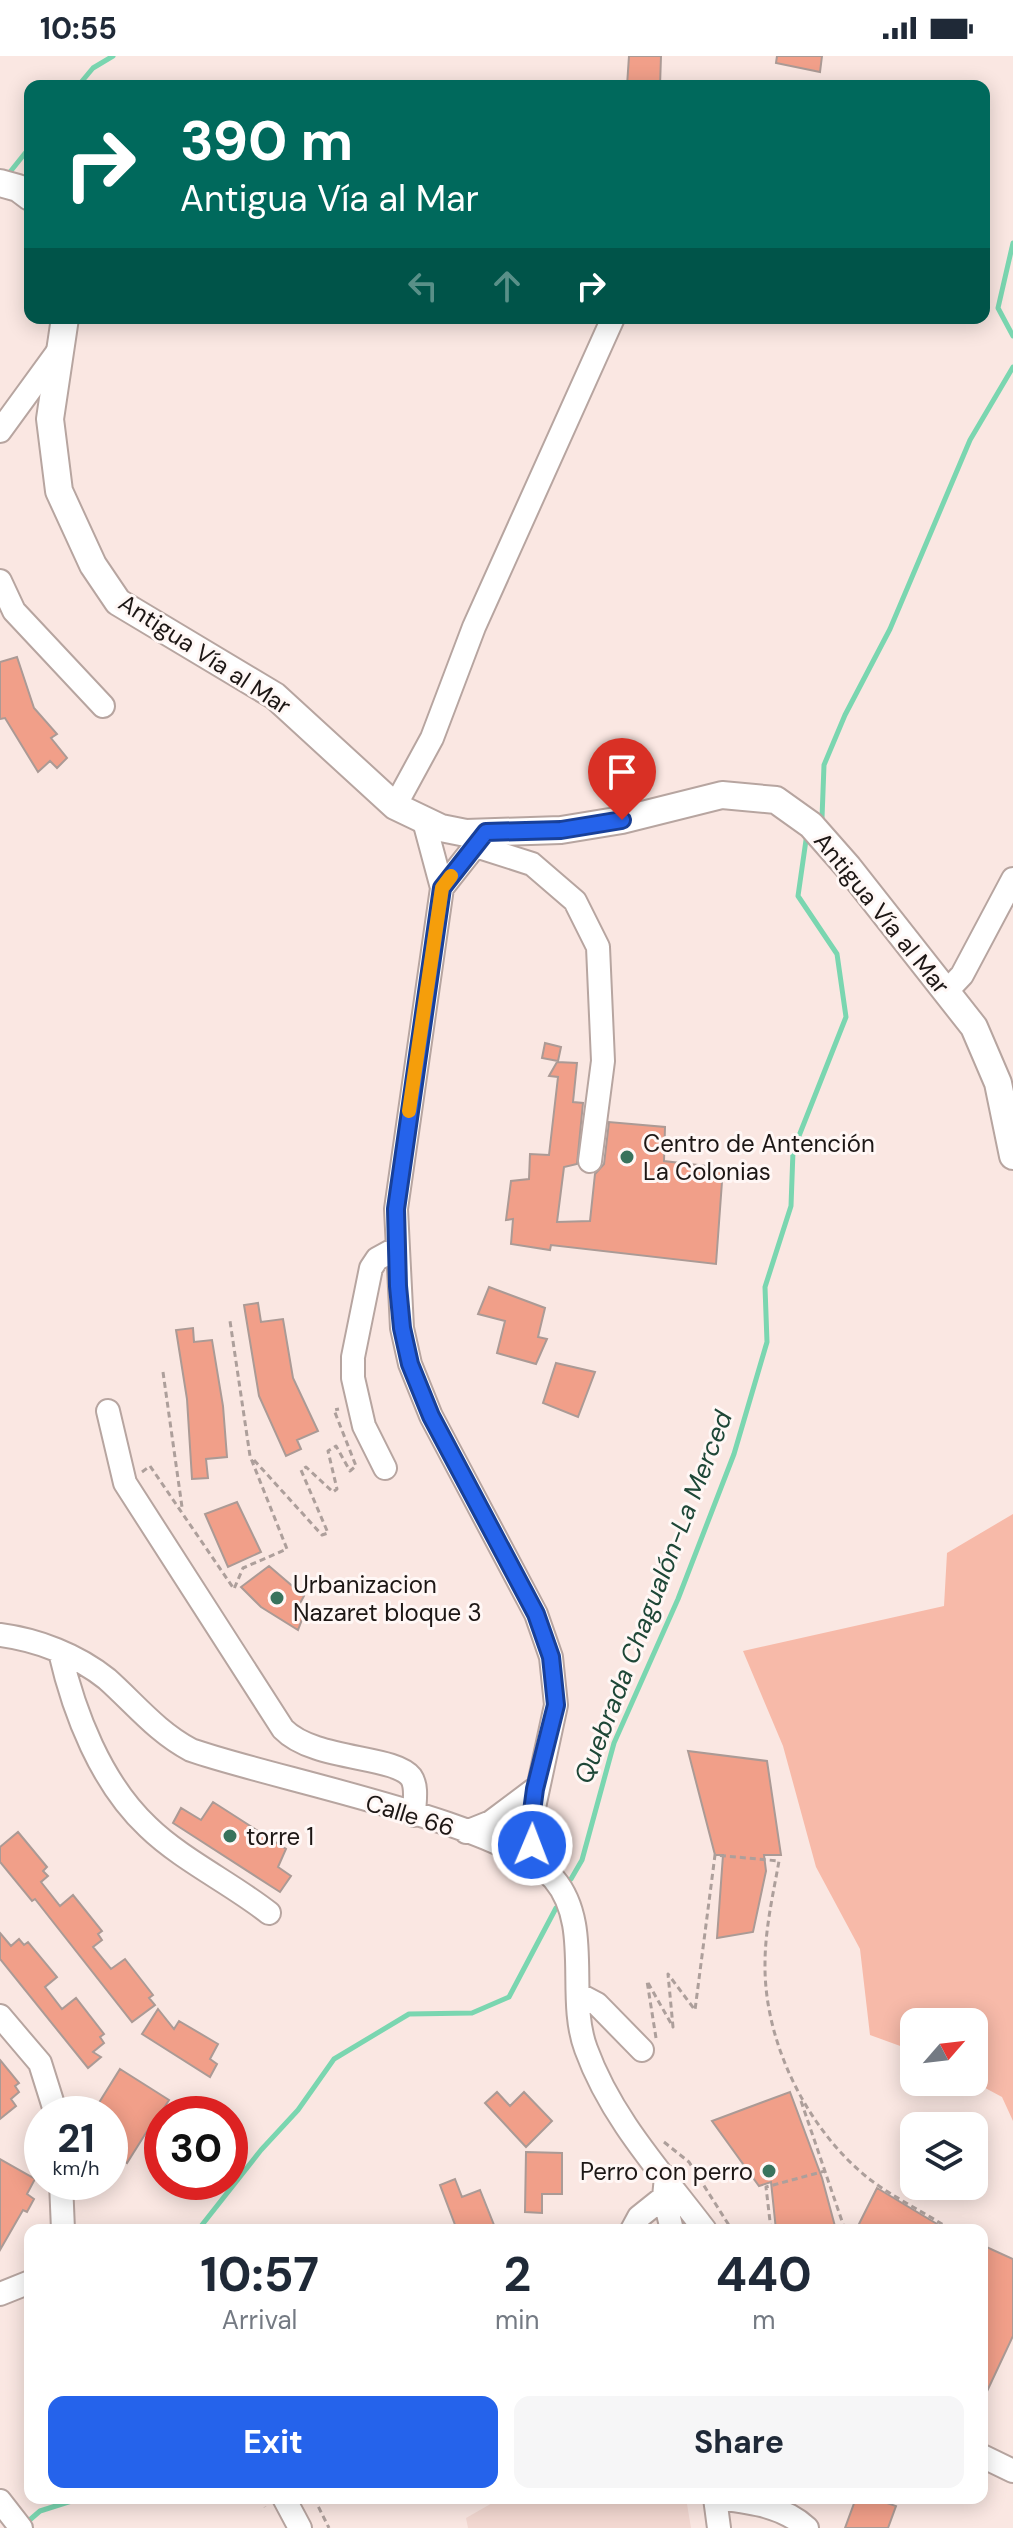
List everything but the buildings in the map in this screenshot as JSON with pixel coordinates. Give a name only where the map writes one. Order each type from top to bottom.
[{"type":"main road","points":[[0,183],[24,192]]},
{"type":"main road","name":"Antigua Vía al Mar","points":[[64,324],[50,419],[59,491],[93,565],[118,602],[275,696],[395,806],[424,821],[481,839],[622,820],[722,795],[776,800],[811,825],[974,1027],[998,1083],[1013,1156]]},
{"type":"street","points":[[395,806],[432,738],[474,627],[610,324]]},
{"type":"street","points":[[0,431],[60,349]]},
{"type":"street","points":[[0,581],[14,611],[103,706]]},
{"type":"street","points":[[424,821],[442,888],[396,1209],[402,1328],[410,1364],[431,1416],[536,1614],[551,1657],[556,1705],[535,1789],[530,1826],[539,1864]]},
{"type":"street","points":[[442,888],[481,839],[532,864],[575,901],[598,947],[603,1061],[590,1161]]},
{"type":"street","points":[[946,992],[962,975],[1013,879]]},
{"type":"street","points":[[385,1468],[358,1403],[353,1357],[366,1280],[377,1259],[397,1248]]},
{"type":"street","points":[[108,1411],[125,1483],[283,1729],[293,1740],[311,1748],[403,1770],[415,1786],[414,1815]]},
{"type":"street","name":"Calle 66","points":[[0,1635],[83,1662],[170,1739],[191,1750],[466,1832],[518,1852],[539,1864],[555,1880],[571,1910],[580,2030],[607,2102],[665,2187],[699,2224]]},
{"type":"street","points":[[60,1652],[68,1686],[103,1767],[129,1805],[162,1840],[269,1913]]},
{"type":"street","points":[[466,1832],[491,1822],[535,1789]]},
{"type":"street","points":[[578,1994],[597,2004],[642,2050]]},
{"type":"street","points":[[0,2016],[40,2063],[50,2096]]},
{"type":"street","points":[[635,2224],[665,2187]]},
{"type":"street","points":[[665,2187],[671,2224]]},
{"type":"street","points":[[62,2200],[63,2224]]},
{"type":"street","points":[[0,2294],[24,2284]]},
{"type":"street","points":[[988,2459],[1013,2471]]},
{"type":"street","points":[[0,2501],[21,2528]]},
{"type":"street","points":[[287,2504],[300,2528]]},
{"type":"street","points":[[717,2504],[719,2528]]},
{"type":"street","points":[[749,2504],[793,2516],[807,2528]]},
{"type":"path","points":[[125,1483],[150,1466],[234,1589],[243,1568],[287,1549],[250,1456],[230,1321]]},
{"type":"path","points":[[163,1372],[182,1510]]},
{"type":"path","points":[[250,1456],[322,1535],[328,1533],[301,1470],[306,1467],[333,1492],[337,1489],[328,1451],[336,1446],[350,1471],[356,1466],[334,1410],[358,1403]]},
{"type":"path","points":[[642,2050],[658,2036],[647,1981],[673,2027],[668,1974],[695,2010],[715,1855],[779,1861],[767,1932],[767,1999],[779,2045],[801,2096],[823,2130],[868,2178],[942,2224]]},
{"type":"path","points":[[801,2096],[803,2114],[843,2224]]},
{"type":"path","points":[[664,2142],[689,2162],[728,2224]]},
{"type":"path","points":[[770,2224],[766,2187],[826,2171]]},
{"type":"path","points":[[317,2504],[329,2528]]},
{"type":"shaded area","points":[[1013,1514],[1013,2121],[1002,2097],[988,2090],[988,2008],[900,2008],[900,2046],[870,2035],[860,1949],[816,1867],[783,1746],[743,1651],[944,1606],[947,1553]]},
{"type":"shaded area","points":[[490,2504],[687,2504],[691,2528],[468,2528],[466,2518]]},
{"type":"waterway","points":[[83,80],[93,68],[113,56]]},
{"type":"waterway","points":[[10,172],[24,154]]},
{"type":"waterway","name":"Quebrada Chagualón-La Merced","points":[[1013,243],[998,308],[1013,336]]},
{"type":"waterway","name":"Quebrada Chagualón-La Merced","points":[[822,818],[824,765],[845,715],[890,629],[970,440],[1013,367]]},
{"type":"waterway","name":"Quebrada Chagualón-La Merced","points":[[571,1879],[582,1860],[614,1743],[678,1599],[734,1454],[767,1342],[765,1287],[791,1206],[793,1151],[846,1017],[837,954],[798,896],[807,833]]},
{"type":"waterway","name":"Quebrada Chagualón-La Merced","points":[[203,2224],[261,2150],[298,2110],[334,2059],[409,2014],[472,2013],[509,1997],[556,1908]]},
{"type":"waterway","name":"Quebrada Chagualón-La Merced","points":[[25,2524],[40,2511],[62,2504]]},
{"type":"slow traffic","points":[[409,1111],[442,888],[451,876]]},
{"type":"place","name":"Centro de Antención La Colonias","points":[[627,1157]]},
{"type":"place","name":"Urbanizacion Nazaret bloque 3","points":[[277,1598]]},
{"type":"place","name":"torre 1","points":[[230,1836]]},
{"type":"place","name":"Perro con perro","points":[[769,2171]]},
{"type":"route","points":[[532,1845],[530,1826],[535,1789],[552,1732],[556,1705],[551,1657],[536,1614],[431,1416],[410,1364],[402,1328],[398,1286],[396,1209],[442,888],[486,832],[561,830],[622,820]]}]
